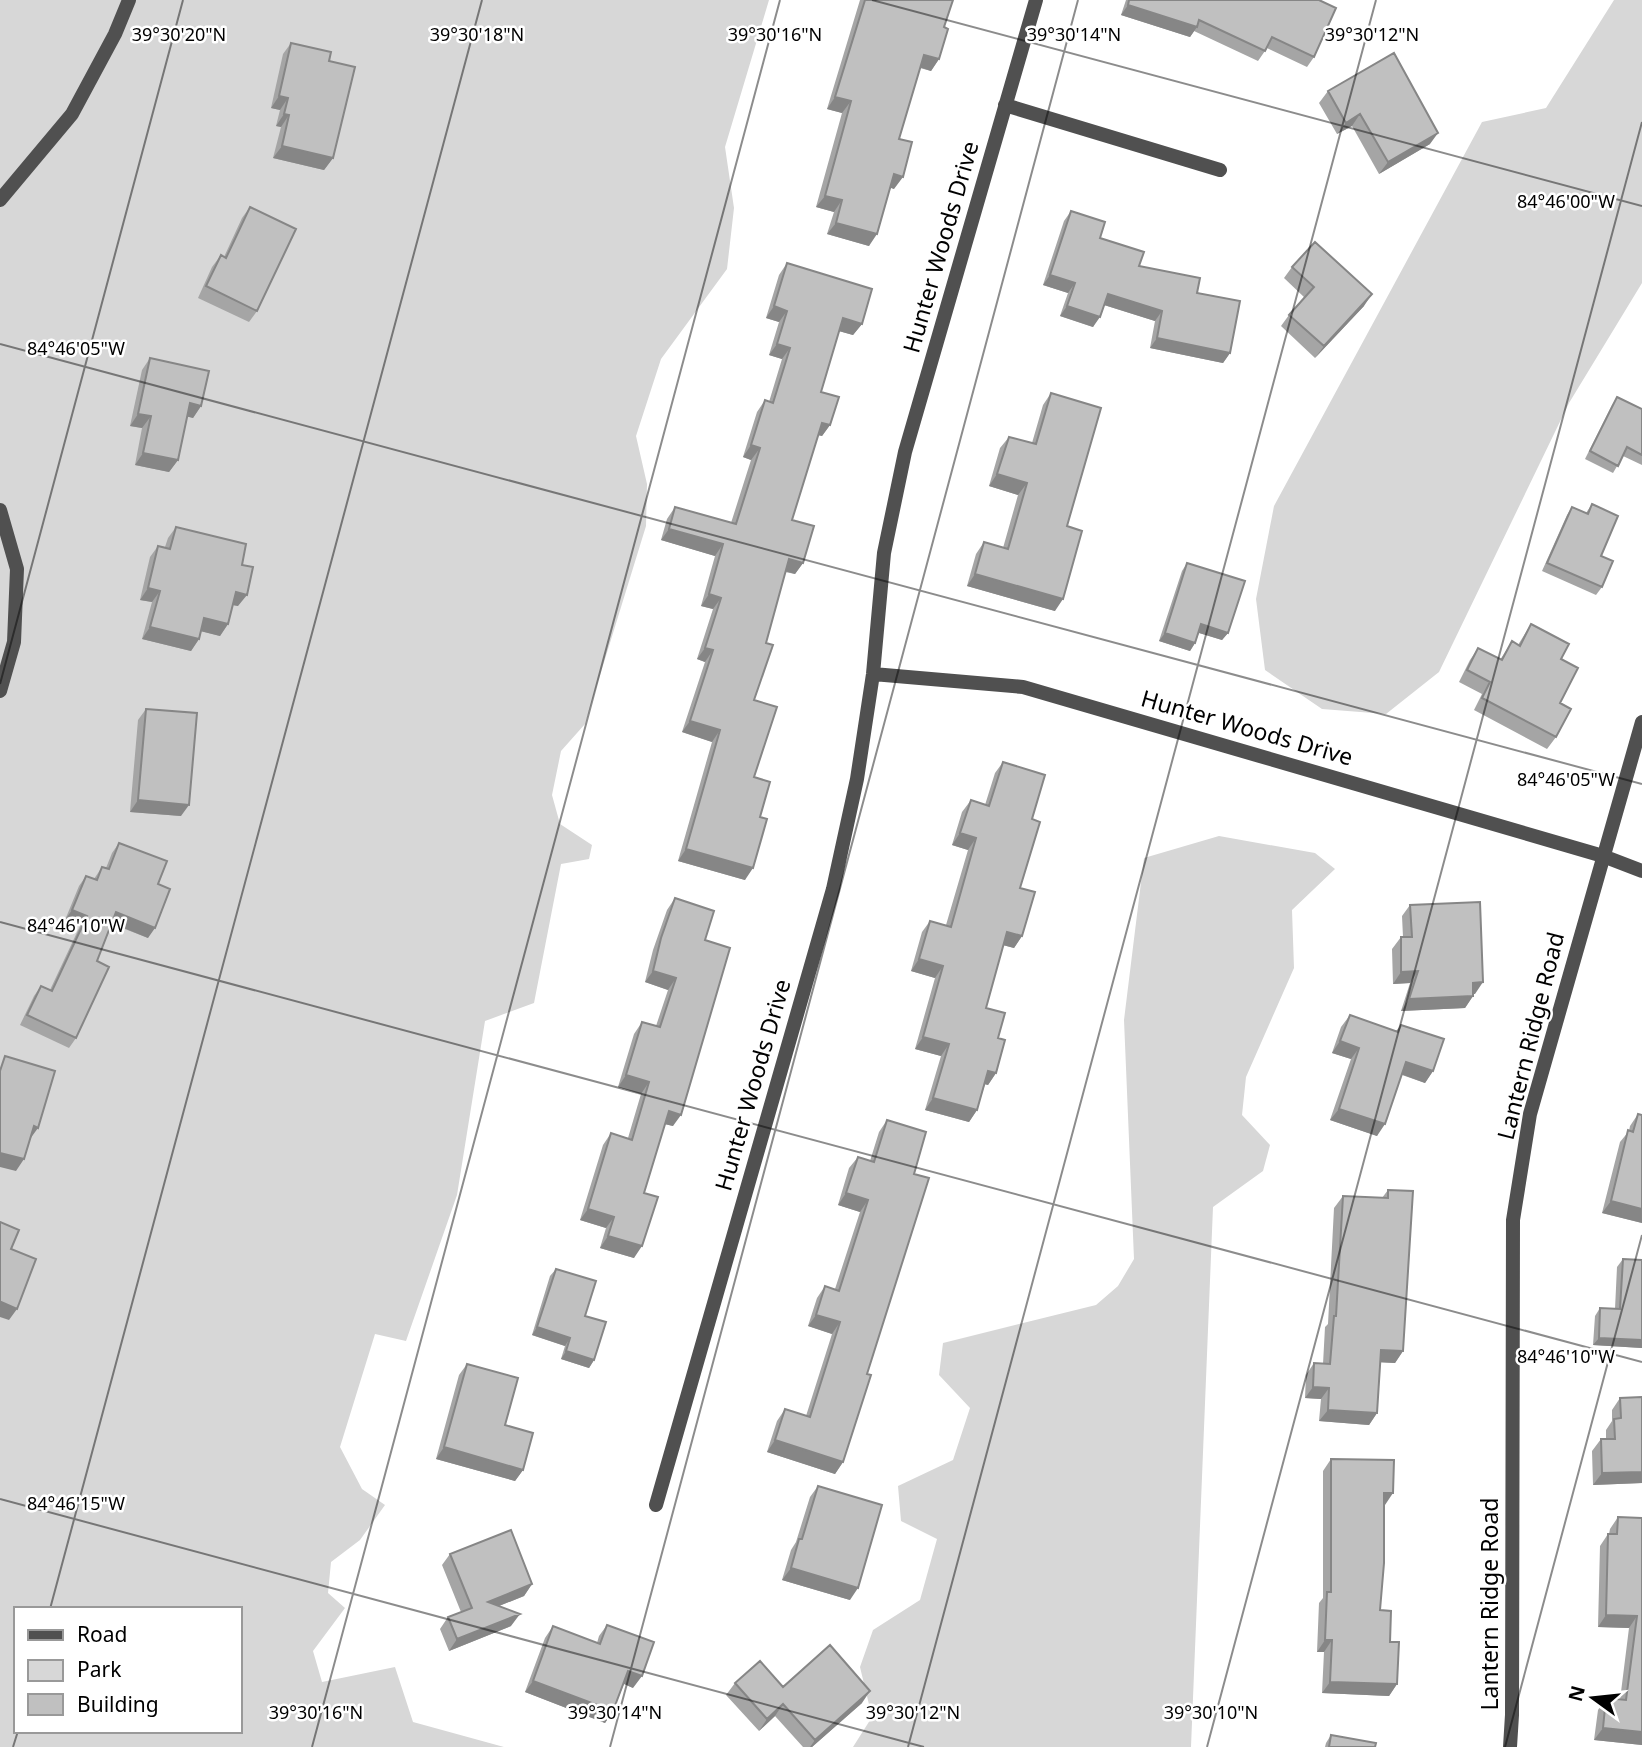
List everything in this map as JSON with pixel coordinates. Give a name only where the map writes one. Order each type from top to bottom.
[{"type":"street","points":[[0,200],[72,114],[115,34],[129,0]]},
{"type":"street","name":"Hunter Woods Drive","points":[[656,1505],[833,889],[857,779],[873,674],[884,553],[905,452],[1036,0]]},
{"type":"street","points":[[1005,105],[1220,170]]},
{"type":"street","points":[[0,510],[17,569],[14,642],[0,691]]},
{"type":"street","name":"Hunter Woods Drive","points":[[873,674],[1023,687],[1603,856],[1642,871]]},
{"type":"street","name":"Lantern Ridge Road","points":[[1510,1747],[1513,1220],[1530,1114],[1642,722]]},
{"type":"green space","points":[[0,0],[769,0],[725,147],[734,208],[727,269],[661,359],[636,436],[647,484],[646,526],[585,724],[561,751],[552,795],[560,824],[592,845],[589,859],[561,864],[534,1003],[485,1021],[457,1195],[406,1341],[375,1334],[340,1447],[362,1489],[385,1505],[360,1540],[331,1562],[328,1593],[345,1608],[313,1651],[322,1682],[395,1667],[413,1722],[504,1747],[0,1747]]},
{"type":"green space","points":[[1614,0],[1642,0],[1642,283],[1569,403],[1439,672],[1386,714],[1322,709],[1265,670],[1256,599],[1274,506],[1482,122],[1546,108]]},
{"type":"green space","points":[[1219,836],[1315,853],[1335,869],[1292,910],[1294,968],[1246,1077],[1242,1115],[1270,1145],[1263,1171],[1213,1207],[1191,1747],[853,1747],[872,1717],[860,1667],[873,1630],[920,1600],[937,1539],[901,1521],[898,1486],[953,1460],[970,1408],[939,1375],[943,1343],[1096,1305],[1118,1286],[1134,1259],[1124,1020],[1144,858]]},
{"type":"building","points":[[865,0],[953,0],[944,27],[948,29],[939,59],[924,55],[899,139],[912,142],[903,177],[894,174],[877,234],[836,223],[842,200],[825,196],[851,101],[835,97]]},
{"type":"building","points":[[1129,0],[1319,0],[1336,8],[1314,57],[1272,37],[1265,51],[1199,20],[1197,27],[1128,5]]},
{"type":"building","points":[[291,43],[331,52],[329,61],[355,67],[333,158],[282,146],[289,115],[284,114],[288,98],[279,96]]},
{"type":"building","points":[[1394,53],[1438,133],[1388,162],[1360,114],[1346,123],[1328,91]]},
{"type":"building","points":[[250,207],[296,229],[257,311],[206,286],[221,255],[226,258]]},
{"type":"building","points":[[1071,211],[1105,222],[1100,238],[1144,252],[1139,266],[1200,278],[1197,293],[1240,301],[1230,353],[1157,338],[1162,311],[1108,294],[1100,317],[1067,306],[1075,283],[1050,275]]},
{"type":"building","points":[[1315,242],[1372,294],[1324,346],[1289,315],[1314,287],[1292,267]]},
{"type":"building","points":[[787,263],[872,289],[862,324],[843,318],[821,392],[839,397],[830,425],[822,423],[792,520],[814,526],[803,563],[789,559],[766,643],[773,645],[754,700],[777,707],[754,777],[770,782],[760,817],[767,819],[753,868],[686,849],[720,730],[690,721],[713,650],[705,648],[721,598],[709,594],[723,544],[669,529],[675,507],[736,524],[760,448],[751,445],[765,400],[773,403],[790,348],[777,344],[787,311],[774,306]]},
{"type":"building","points":[[150,358],[209,371],[201,406],[190,403],[178,460],[143,453],[151,416],[138,414]]},
{"type":"building","points":[[1051,393],[1101,408],[1067,526],[1082,531],[1063,599],[975,574],[984,542],[1008,549],[1027,483],[997,474],[1009,437],[1036,444]]},
{"type":"building","points":[[1617,397],[1642,409],[1642,455],[1627,447],[1618,466],[1590,451]]},
{"type":"building","points":[[1592,504],[1618,516],[1601,556],[1613,561],[1602,587],[1547,563],[1572,507],[1588,514]]},
{"type":"building","points":[[176,527],[246,544],[242,565],[253,567],[247,595],[236,592],[228,624],[204,618],[199,639],[150,627],[160,591],[148,588],[158,546],[170,549]]},
{"type":"building","points":[[1187,563],[1245,581],[1228,633],[1201,624],[1195,643],[1165,633]]},
{"type":"building","points":[[1531,624],[1569,644],[1561,659],[1578,668],[1560,703],[1571,709],[1556,737],[1482,698],[1490,682],[1467,670],[1478,648],[1502,660],[1512,641],[1520,646]]},
{"type":"building","points":[[146,709],[197,713],[189,805],[138,800]]},
{"type":"building","points":[[1003,762],[1045,775],[1032,819],[1040,822],[1020,888],[1035,892],[1022,936],[1007,932],[986,1008],[1005,1013],[998,1038],[1005,1040],[996,1073],[988,1071],[977,1110],[933,1098],[949,1044],[923,1037],[943,966],[919,959],[930,921],[951,927],[976,838],[960,833],[971,800],[989,806]]},
{"type":"building","points":[[119,843],[167,861],[158,884],[170,889],[155,928],[116,912],[97,961],[109,967],[76,1038],[27,1015],[41,986],[52,991],[87,916],[72,910],[86,876],[97,880],[102,867],[109,869]]},
{"type":"building","points":[[675,898],[714,911],[705,940],[730,948],[681,1115],[669,1111],[644,1193],[658,1197],[642,1246],[608,1236],[614,1217],[588,1209],[611,1133],[632,1140],[649,1082],[626,1075],[642,1022],[660,1027],[676,978],[653,971]]},
{"type":"building","points":[[1480,902],[1483,982],[1473,983],[1473,996],[1409,999],[1418,971],[1401,972],[1401,937],[1412,937],[1410,905]]},
{"type":"building","points":[[1350,1015],[1398,1032],[1401,1025],[1444,1039],[1433,1071],[1406,1062],[1385,1124],[1339,1109],[1359,1048],[1340,1041]]},
{"type":"building","points":[[5,1056],[55,1071],[38,1128],[34,1126],[24,1159],[0,1153],[0,1071]]},
{"type":"building","points":[[1638,1114],[1642,1115],[1642,1209],[1611,1201],[1628,1130],[1633,1132]]},
{"type":"building","points":[[887,1120],[926,1132],[914,1174],[929,1178],[867,1374],[871,1375],[843,1462],[775,1440],[785,1409],[810,1417],[840,1322],[816,1315],[825,1286],[839,1291],[868,1200],[846,1193],[858,1157],[874,1162]]},
{"type":"building","points":[[1388,1190],[1413,1191],[1403,1351],[1381,1350],[1377,1413],[1328,1410],[1329,1388],[1313,1387],[1314,1363],[1330,1364],[1336,1316],[1343,1196],[1388,1198]]},
{"type":"building","points":[[0,1222],[19,1230],[11,1249],[36,1259],[17,1309],[1,1302],[0,1306]]},
{"type":"building","points":[[1623,1259],[1642,1260],[1642,1340],[1599,1338],[1600,1308],[1620,1309]]},
{"type":"building","points":[[556,1269],[596,1281],[585,1316],[606,1322],[594,1360],[566,1351],[570,1338],[537,1327]]},
{"type":"building","points":[[467,1364],[518,1378],[505,1425],[533,1433],[523,1470],[444,1447]]},
{"type":"building","points":[[1642,1397],[1642,1472],[1602,1473],[1601,1439],[1615,1439],[1614,1419],[1621,1418],[1620,1398]]},
{"type":"building","points":[[1331,1459],[1394,1460],[1393,1493],[1384,1493],[1384,1563],[1380,1610],[1391,1611],[1390,1642],[1399,1642],[1397,1684],[1330,1682],[1332,1640],[1325,1640],[1327,1592],[1331,1592]]},
{"type":"building","points":[[818,1486],[882,1505],[858,1588],[791,1568]]},
{"type":"building","points":[[1618,1517],[1642,1518],[1642,1732],[1603,1728],[1606,1698],[1626,1700],[1637,1616],[1606,1615],[1608,1534],[1617,1534]]},
{"type":"building","points":[[511,1530],[532,1584],[488,1602],[520,1614],[457,1639],[448,1617],[472,1608],[450,1554]]},
{"type":"building","points":[[607,1625],[654,1642],[642,1676],[628,1671],[613,1711],[533,1681],[553,1626],[600,1644]]},
{"type":"building","points":[[830,1645],[870,1691],[815,1740],[783,1704],[767,1719],[735,1683],[760,1661],[783,1687]]},
{"type":"building","points":[[1331,1735],[1376,1743],[1375,1747],[1329,1747]]}]
